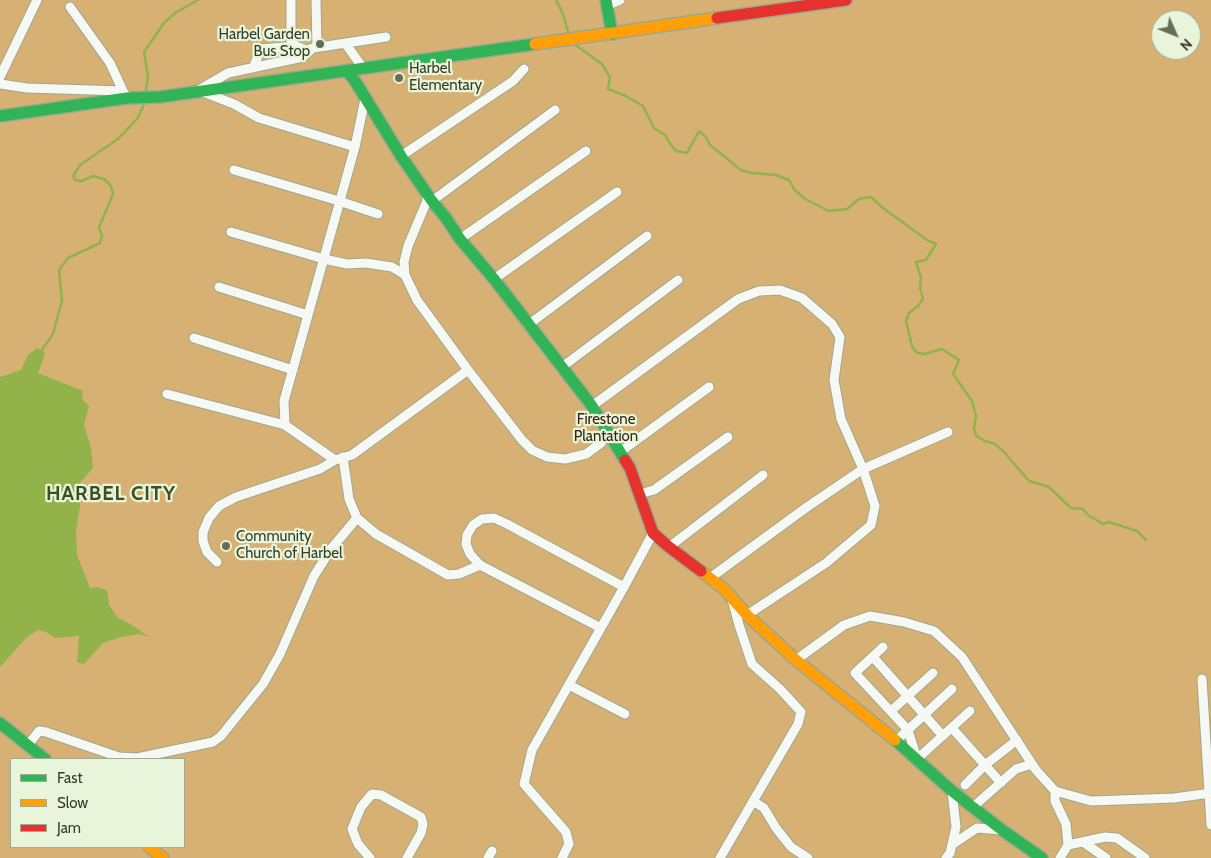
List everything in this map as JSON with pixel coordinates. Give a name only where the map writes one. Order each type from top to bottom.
[{"type":"street","points":[[0,77],[37,0]]},
{"type":"street","points":[[291,0],[291,42],[306,50],[386,37]]},
{"type":"street","points":[[315,48],[316,0]]},
{"type":"street","points":[[612,34],[607,3],[620,0]]},
{"type":"street","points":[[0,84],[126,96],[160,97],[612,34],[820,2],[846,0]]},
{"type":"street","points":[[70,7],[110,63],[126,96]]},
{"type":"street","points":[[344,43],[363,68]]},
{"type":"street","points":[[252,68],[261,49],[296,46]]},
{"type":"street","points":[[199,91],[228,73],[303,57],[315,48]]},
{"type":"street","points":[[401,156],[513,81],[524,69]]},
{"type":"street","points":[[347,72],[355,81],[401,156],[460,239],[494,279],[592,406],[630,468],[653,533],[724,589],[748,615],[796,660],[896,741],[952,791],[1042,858]]},
{"type":"street","points":[[199,91],[234,104],[259,118],[355,147]]},
{"type":"street","points":[[0,116],[126,96]]},
{"type":"street","points":[[285,425],[284,401],[355,147],[365,99]]},
{"type":"street","points":[[555,110],[426,202],[408,246],[404,262],[405,275],[416,300],[522,440],[532,450],[547,457],[565,459],[586,454],[602,443],[607,431]]},
{"type":"street","points":[[460,239],[586,151]]},
{"type":"street","points":[[234,170],[378,214]]},
{"type":"street","points":[[494,279],[617,192]]},
{"type":"street","points":[[231,232],[347,264],[366,263],[392,267],[405,275]]},
{"type":"street","points":[[528,325],[647,236]]},
{"type":"street","points":[[562,367],[678,280]]},
{"type":"street","points":[[219,288],[308,315]]},
{"type":"street","points":[[592,406],[738,299],[759,290],[780,290],[802,298],[832,324],[840,337],[834,380],[841,419],[863,468],[875,506],[871,525],[826,562],[748,615]]},
{"type":"street","points":[[194,338],[292,370]]},
{"type":"street","points":[[217,562],[207,552],[203,541],[203,532],[209,518],[219,506],[236,497],[352,455],[468,370]]},
{"type":"street","points":[[620,452],[709,388]]},
{"type":"street","points":[[167,394],[285,425],[339,459],[349,499],[357,518],[376,534],[448,576],[459,574],[480,565]]},
{"type":"street","points":[[710,578],[863,468],[948,432]]},
{"type":"street","points":[[639,494],[654,490],[728,437]]},
{"type":"street","points":[[669,547],[763,474]]},
{"type":"street","points":[[28,744],[39,730],[119,757],[137,758],[213,742],[222,736],[263,684],[280,654],[314,576],[331,549],[357,518]]},
{"type":"street","points":[[601,628],[480,565],[470,554],[466,544],[467,535],[473,525],[482,519],[494,518],[624,587]]},
{"type":"street","points":[[562,858],[569,844],[566,832],[524,784],[532,750],[653,533]]},
{"type":"street","points":[[720,858],[798,724],[801,712],[780,689],[752,664],[732,599]]},
{"type":"street","points":[[796,660],[844,625],[870,616],[904,622],[934,631],[962,657],[1032,764],[1056,791],[1091,801],[1174,798],[1210,793]]},
{"type":"street","points":[[883,647],[855,673],[908,730],[917,759]]},
{"type":"street","points":[[872,657],[943,736]]},
{"type":"street","points":[[891,711],[933,673]]},
{"type":"street","points":[[1202,679],[1211,825]]},
{"type":"street","points":[[568,685],[625,714]]},
{"type":"street","points":[[896,741],[952,689]]},
{"type":"street","points":[[917,759],[970,711]]},
{"type":"street","points":[[0,723],[44,758]]},
{"type":"street","points":[[952,728],[1001,783]]},
{"type":"street","points":[[965,785],[985,765],[1017,740]]},
{"type":"street","points":[[973,807],[1016,769],[1032,764]]},
{"type":"street","points":[[952,791],[956,827],[952,853]]},
{"type":"street","points":[[1056,791],[1055,802],[1066,824],[1068,845],[1060,858]]},
{"type":"street","points":[[370,858],[358,844],[352,829],[360,807],[372,794],[382,795],[421,817],[424,824],[421,833],[407,858]]},
{"type":"street","points":[[753,802],[764,808],[790,847],[807,858]]},
{"type":"street","points":[[952,853],[977,828],[1002,830]]},
{"type":"street","points":[[1068,845],[1105,838],[1118,838],[1144,858]]},
{"type":"street","points":[[1083,842],[1106,858]]},
{"type":"street","points":[[150,848],[163,858]]},
{"type":"green space","name":"Firestone Plantation","points":[[0,0],[1211,0],[1211,858],[0,858]]},
{"type":"shaded area","points":[[37,348],[45,354],[38,373],[83,391],[82,399],[89,406],[84,425],[91,448],[93,468],[80,483],[80,506],[76,530],[77,555],[90,588],[97,587],[107,590],[109,605],[117,617],[149,637],[140,634],[121,637],[103,643],[84,664],[77,662],[79,636],[55,638],[46,632],[38,630],[26,638],[0,667],[0,377],[21,370],[28,355]]},
{"type":"waterway","points":[[145,95],[148,77],[144,52],[164,23],[175,13],[198,0]]},
{"type":"waterway","points":[[556,0],[563,14],[569,35]]},
{"type":"waterway","points":[[571,42],[602,64],[610,77],[608,89],[626,96],[643,106],[654,128],[665,135],[676,151],[687,153],[699,131],[706,137],[710,145],[741,170],[776,175],[789,180],[794,189],[805,199],[829,211],[847,209],[859,199],[871,197],[927,240],[936,244],[926,260],[916,262],[921,278],[920,288],[923,299],[909,313],[906,321],[912,346],[917,353],[925,354],[942,349],[959,360],[953,374],[972,401],[976,416],[974,427],[976,436],[995,444],[1029,481],[1049,487],[1071,508],[1083,509],[1088,515],[1103,524],[1109,522],[1137,531],[1146,540]]},
{"type":"waterway","points":[[41,351],[53,334],[62,300],[59,270],[68,258],[100,243],[102,236],[99,227],[113,194],[111,186],[104,179],[93,176],[82,181],[75,180],[73,176],[80,165],[118,139],[137,119],[144,101]]},
{"type":"traffic: fast","points":[[606,0],[612,34]]},
{"type":"traffic: fast","points":[[0,116],[127,98],[160,97],[535,44]]},
{"type":"traffic: fast","points":[[347,71],[432,201],[592,406],[625,460]]},
{"type":"traffic: fast","points":[[0,723],[44,758]]},
{"type":"traffic: fast","points":[[895,740],[952,791],[1042,858]]},
{"type":"traffic: slow","points":[[535,44],[717,18]]},
{"type":"traffic: slow","points":[[701,571],[724,589],[747,615],[796,660],[895,740]]},
{"type":"traffic: slow","points":[[150,848],[163,858]]},
{"type":"traffic: jam","points":[[717,18],[846,0]]},
{"type":"traffic: jam","points":[[625,460],[630,468],[653,533],[701,571]]},
{"type":"place","name":"Harbel Garden Bus Stop","points":[[320,44]]},
{"type":"place","name":"Harbel Elementary","points":[[399,78]]},
{"type":"place","name":"Community Church of Harbel","points":[[226,546]]},
{"type":"district","name":"HARBEL CITY","points":[[111,494]]}]
